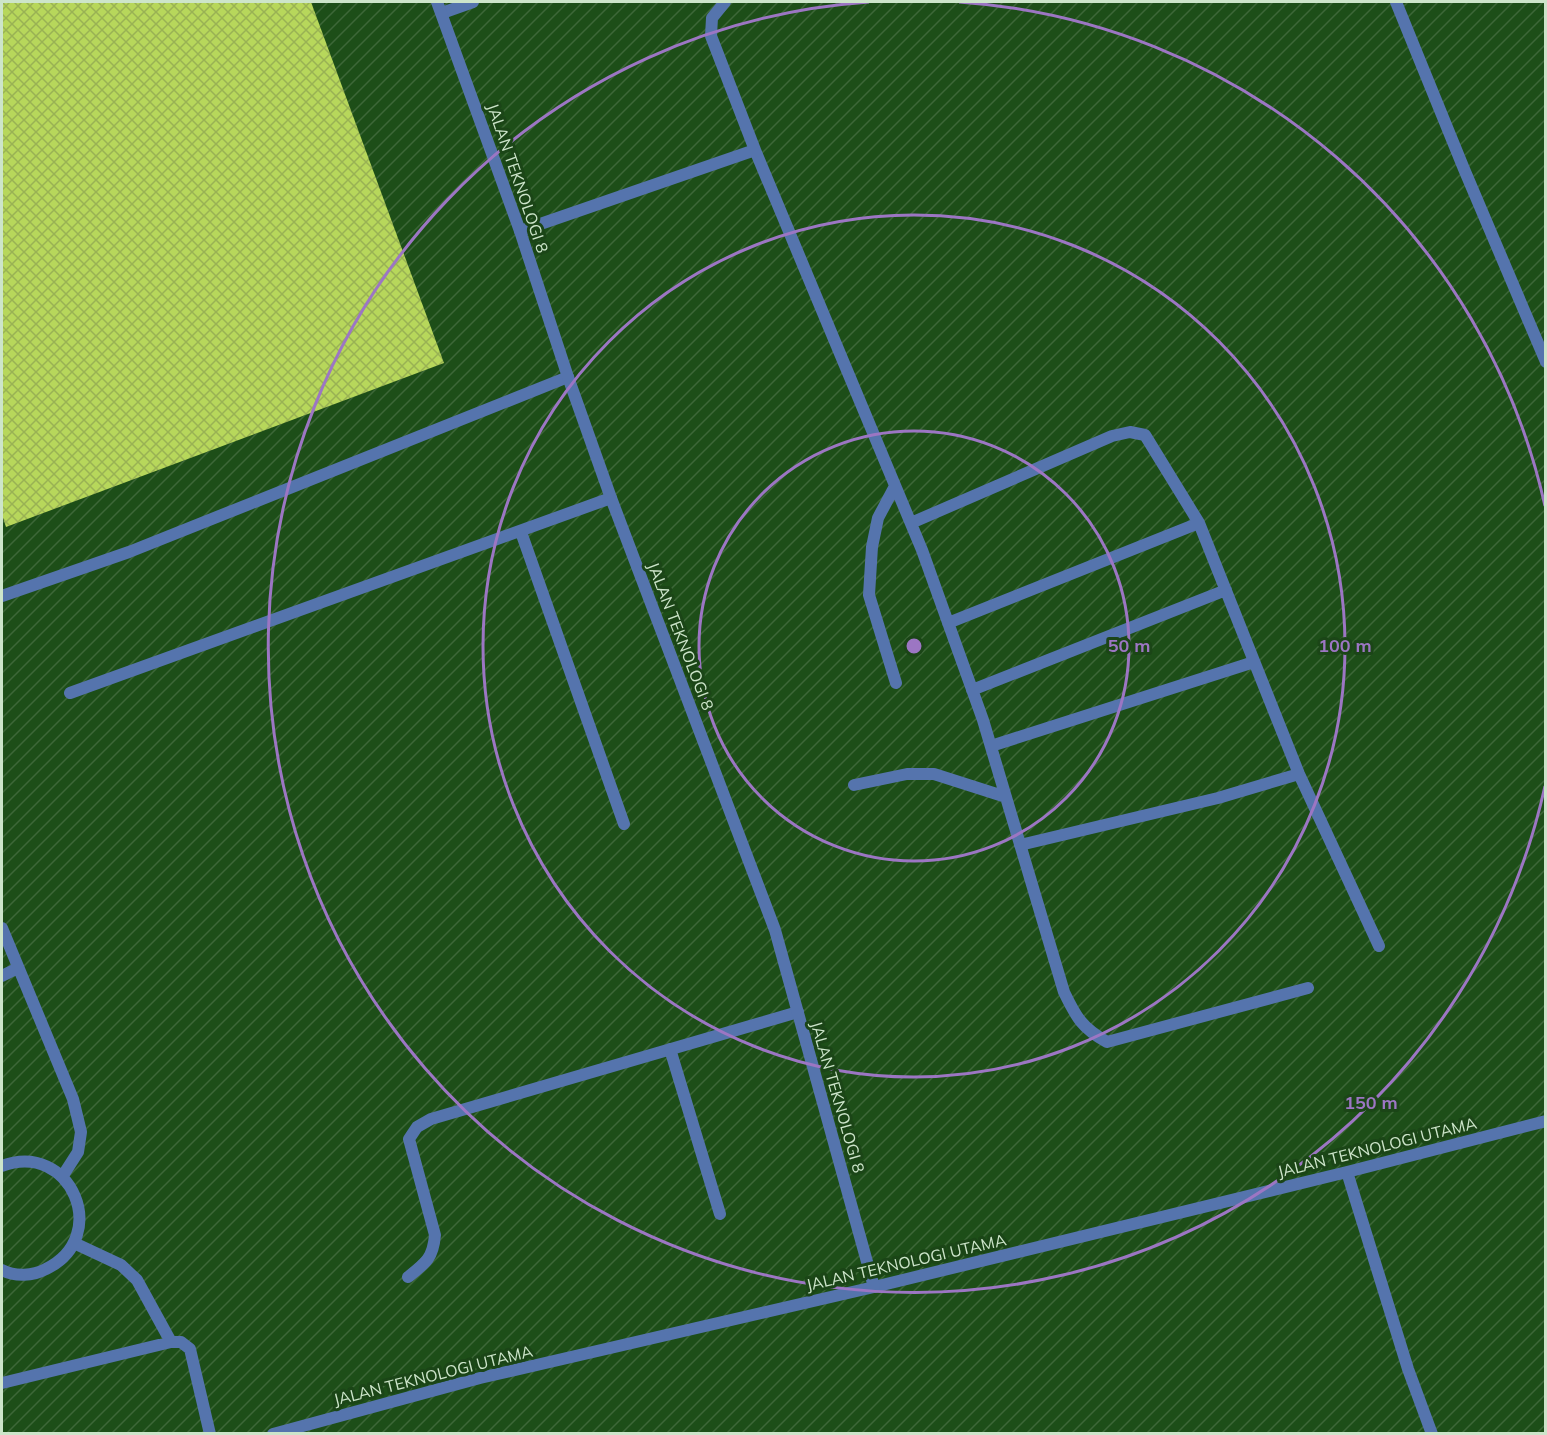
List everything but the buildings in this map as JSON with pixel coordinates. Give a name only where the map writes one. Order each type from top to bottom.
[{"type":"street","points":[[440,8],[473,2]]},
{"type":"street","points":[[726,2],[712,18],[711,36],[755,150],[911,523],[991,746],[1064,992],[1078,1020],[1090,1032],[1107,1042],[1308,988]]},
{"type":"street","points":[[1396,2],[1545,363]]},
{"type":"street","name":"JALAN TEKNOLOGI 8","points":[[440,8],[520,231],[611,498],[775,930],[874,1287]]},
{"type":"street","points":[[520,231],[755,150]]},
{"type":"street","points":[[2,596],[129,552],[568,377]]},
{"type":"street","points":[[911,523],[1112,436],[1130,432],[1145,435],[1200,523],[1299,774],[1379,946]]},
{"type":"street","points":[[895,486],[878,518],[872,547],[869,595],[896,683]]},
{"type":"street","points":[[70,693],[611,498]]},
{"type":"street","points":[[948,623],[1200,523]]},
{"type":"street","points":[[521,532],[624,824]]},
{"type":"street","points":[[972,690],[1226,590]]},
{"type":"street","points":[[991,746],[1254,662]]},
{"type":"street","points":[[854,784],[907,774],[934,774],[1006,797]]},
{"type":"street","points":[[1020,845],[1218,798],[1299,774]]},
{"type":"street","points":[[2,928],[73,1099],[81,1132],[78,1152],[62,1177]]},
{"type":"street","points":[[2,976],[18,968]]},
{"type":"street","points":[[408,1276],[426,1263],[434,1250],[435,1235],[409,1139],[417,1127],[431,1119],[798,1012]]},
{"type":"street","points":[[670,1049],[720,1214]]},
{"type":"street","name":"JALAN TEKNOLOGI UTAMA","points":[[273,1434],[480,1378],[874,1287],[1347,1172],[1545,1120]]},
{"type":"street","points":[[2,1166],[14,1161],[34,1162],[53,1169],[69,1184],[78,1202],[80,1223],[74,1243],[58,1263],[35,1275],[8,1274],[2,1270]]},
{"type":"street","points":[[1347,1172],[1408,1369],[1432,1434]]},
{"type":"street","points":[[74,1243],[121,1265],[136,1280],[171,1342]]},
{"type":"street","points":[[2,1383],[171,1342],[181,1342],[190,1349],[210,1434]]},
{"type":"shaded area","points":[[311,2],[1545,2],[1545,1433],[2,1433],[2,515],[6,527],[444,363]]}]
